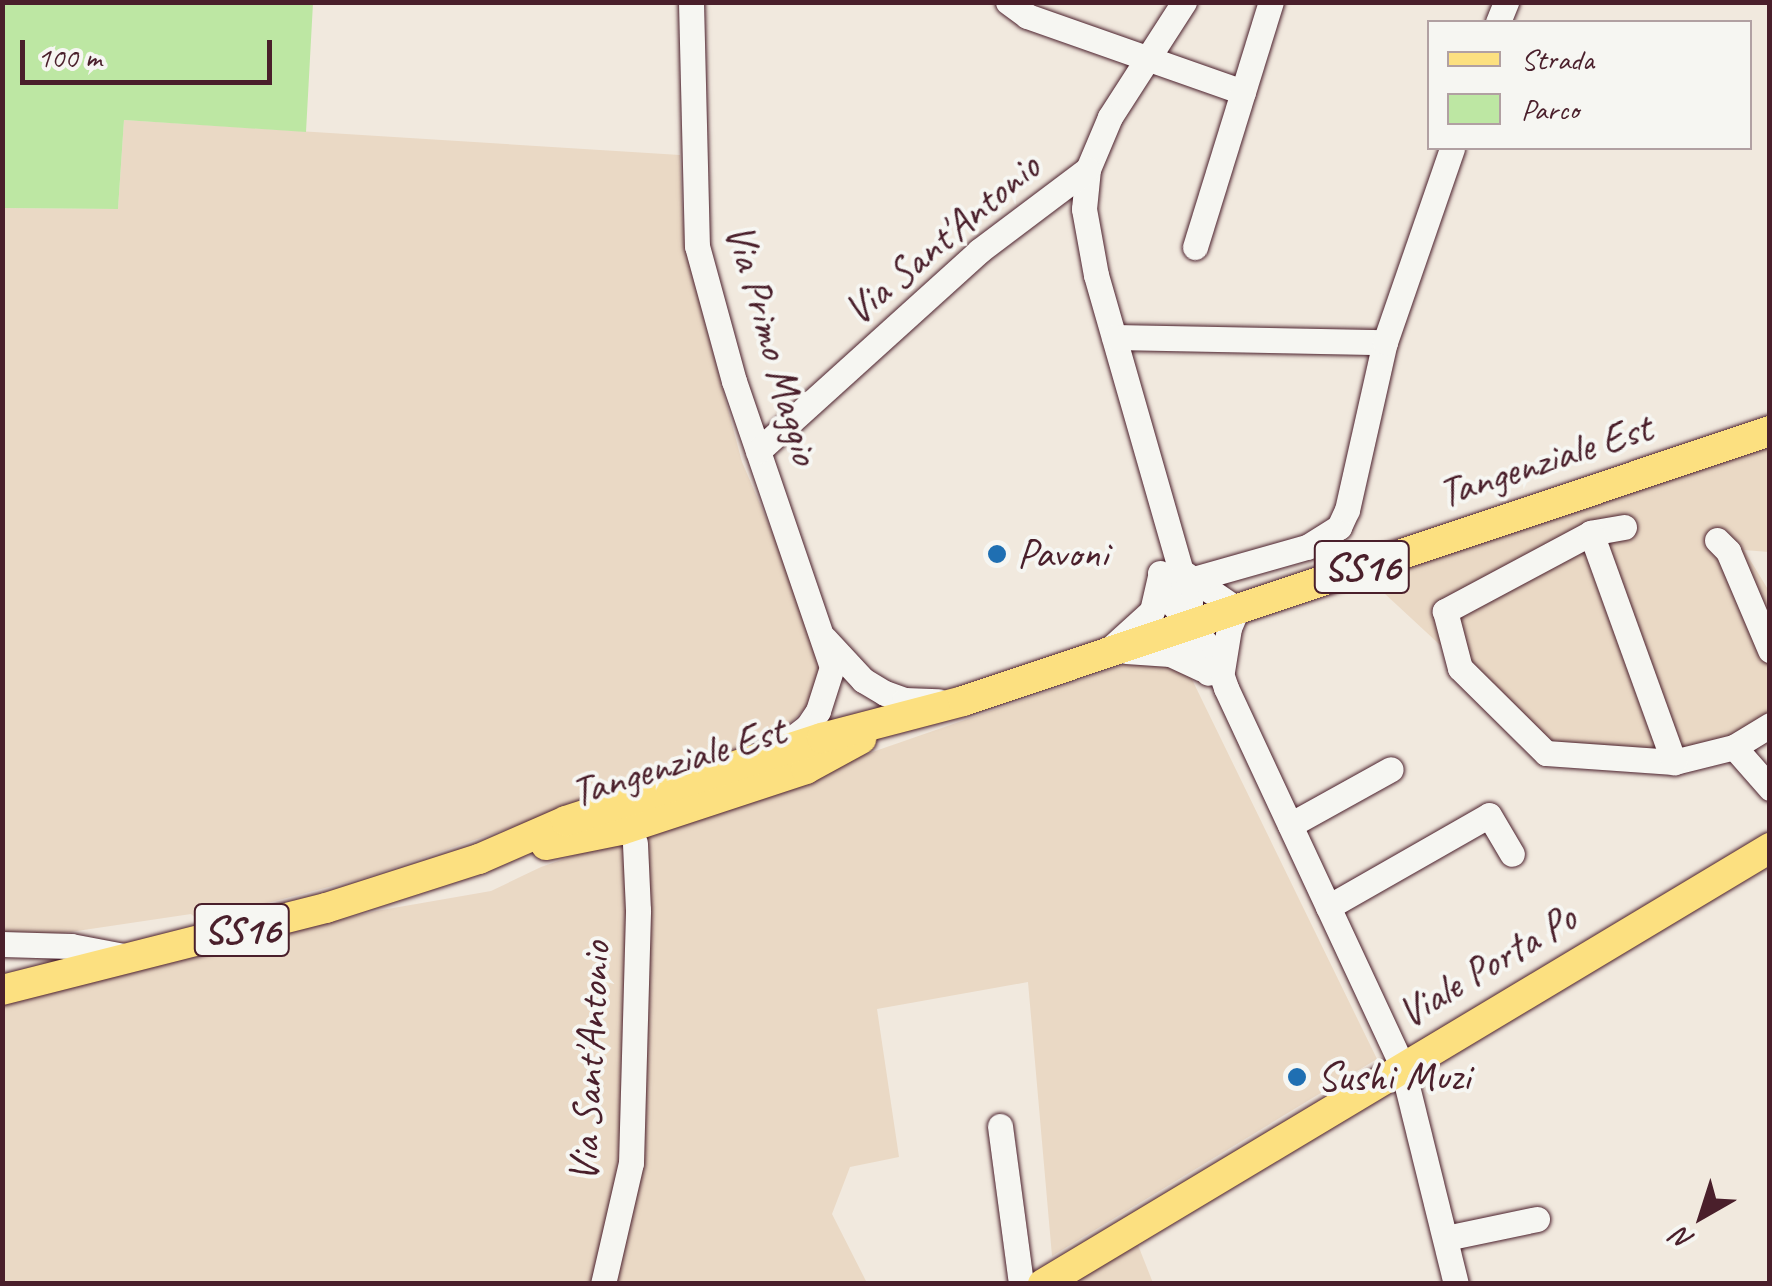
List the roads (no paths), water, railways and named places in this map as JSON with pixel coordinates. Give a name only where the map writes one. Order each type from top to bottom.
[{"type":"main road","name":"Tangenziale Est","points":[[480,859],[566,821],[770,755],[963,701],[1770,431]]},
{"type":"main road","name":"Tangenziale Est","points":[[2,990],[326,908],[480,859],[620,830],[806,769],[892,722]]},
{"type":"main road","name":"Viale Porta Po","points":[[1043,1284],[1770,848]]},
{"type":"street","name":"Via Primo Maggio","points":[[691,2],[696,246],[758,451],[832,667],[818,711],[808,726],[770,755]]},
{"type":"street","points":[[1008,2],[1028,16],[1243,92]]},
{"type":"street","points":[[1184,2],[1110,117],[1088,169],[1087,238],[1175,571],[1190,602],[1186,625],[1206,641],[1219,678],[1402,1066],[1456,1284]]},
{"type":"street","points":[[1195,247],[1271,2]]},
{"type":"street","points":[[1109,653],[1152,611],[1175,571],[1307,546],[1339,526],[1347,510],[1385,342],[1451,150]]},
{"type":"street","name":"Via Sant'Antonio","points":[[758,451],[980,251],[1088,169]]},
{"type":"street","points":[[1114,337],[1385,342]]},
{"type":"street","points":[[1624,527],[1591,533],[1444,610],[1460,668],[1546,753],[1674,762],[1734,747],[1770,725]]},
{"type":"street","points":[[1591,533],[1674,762]]},
{"type":"street","points":[[1717,540],[1728,551],[1770,650]]},
{"type":"street","points":[[1175,571],[1237,609],[1228,628],[1219,678]]},
{"type":"street","name":"Via Primo Maggio","points":[[825,639],[863,680],[885,693],[904,700],[963,701]]},
{"type":"street","points":[[1109,653],[1170,654],[1219,678]]},
{"type":"street","points":[[1734,747],[1770,788]]},
{"type":"street","points":[[1290,825],[1391,768]]},
{"type":"street","points":[[1328,908],[1489,815],[1512,854]]},
{"type":"street","name":"Via Sant'Antonio","points":[[603,1284],[631,1163],[638,910],[636,844]]},
{"type":"street","points":[[2,944],[71,946],[134,958]]},
{"type":"street","points":[[1000,1126],[1021,1284]]},
{"type":"street","points":[[1446,1238],[1537,1219]]},
{"type":"place","name":"Pavoni","points":[[997,554]]},
{"type":"place","name":"Sushi Muzi","points":[[1297,1077]]}]
